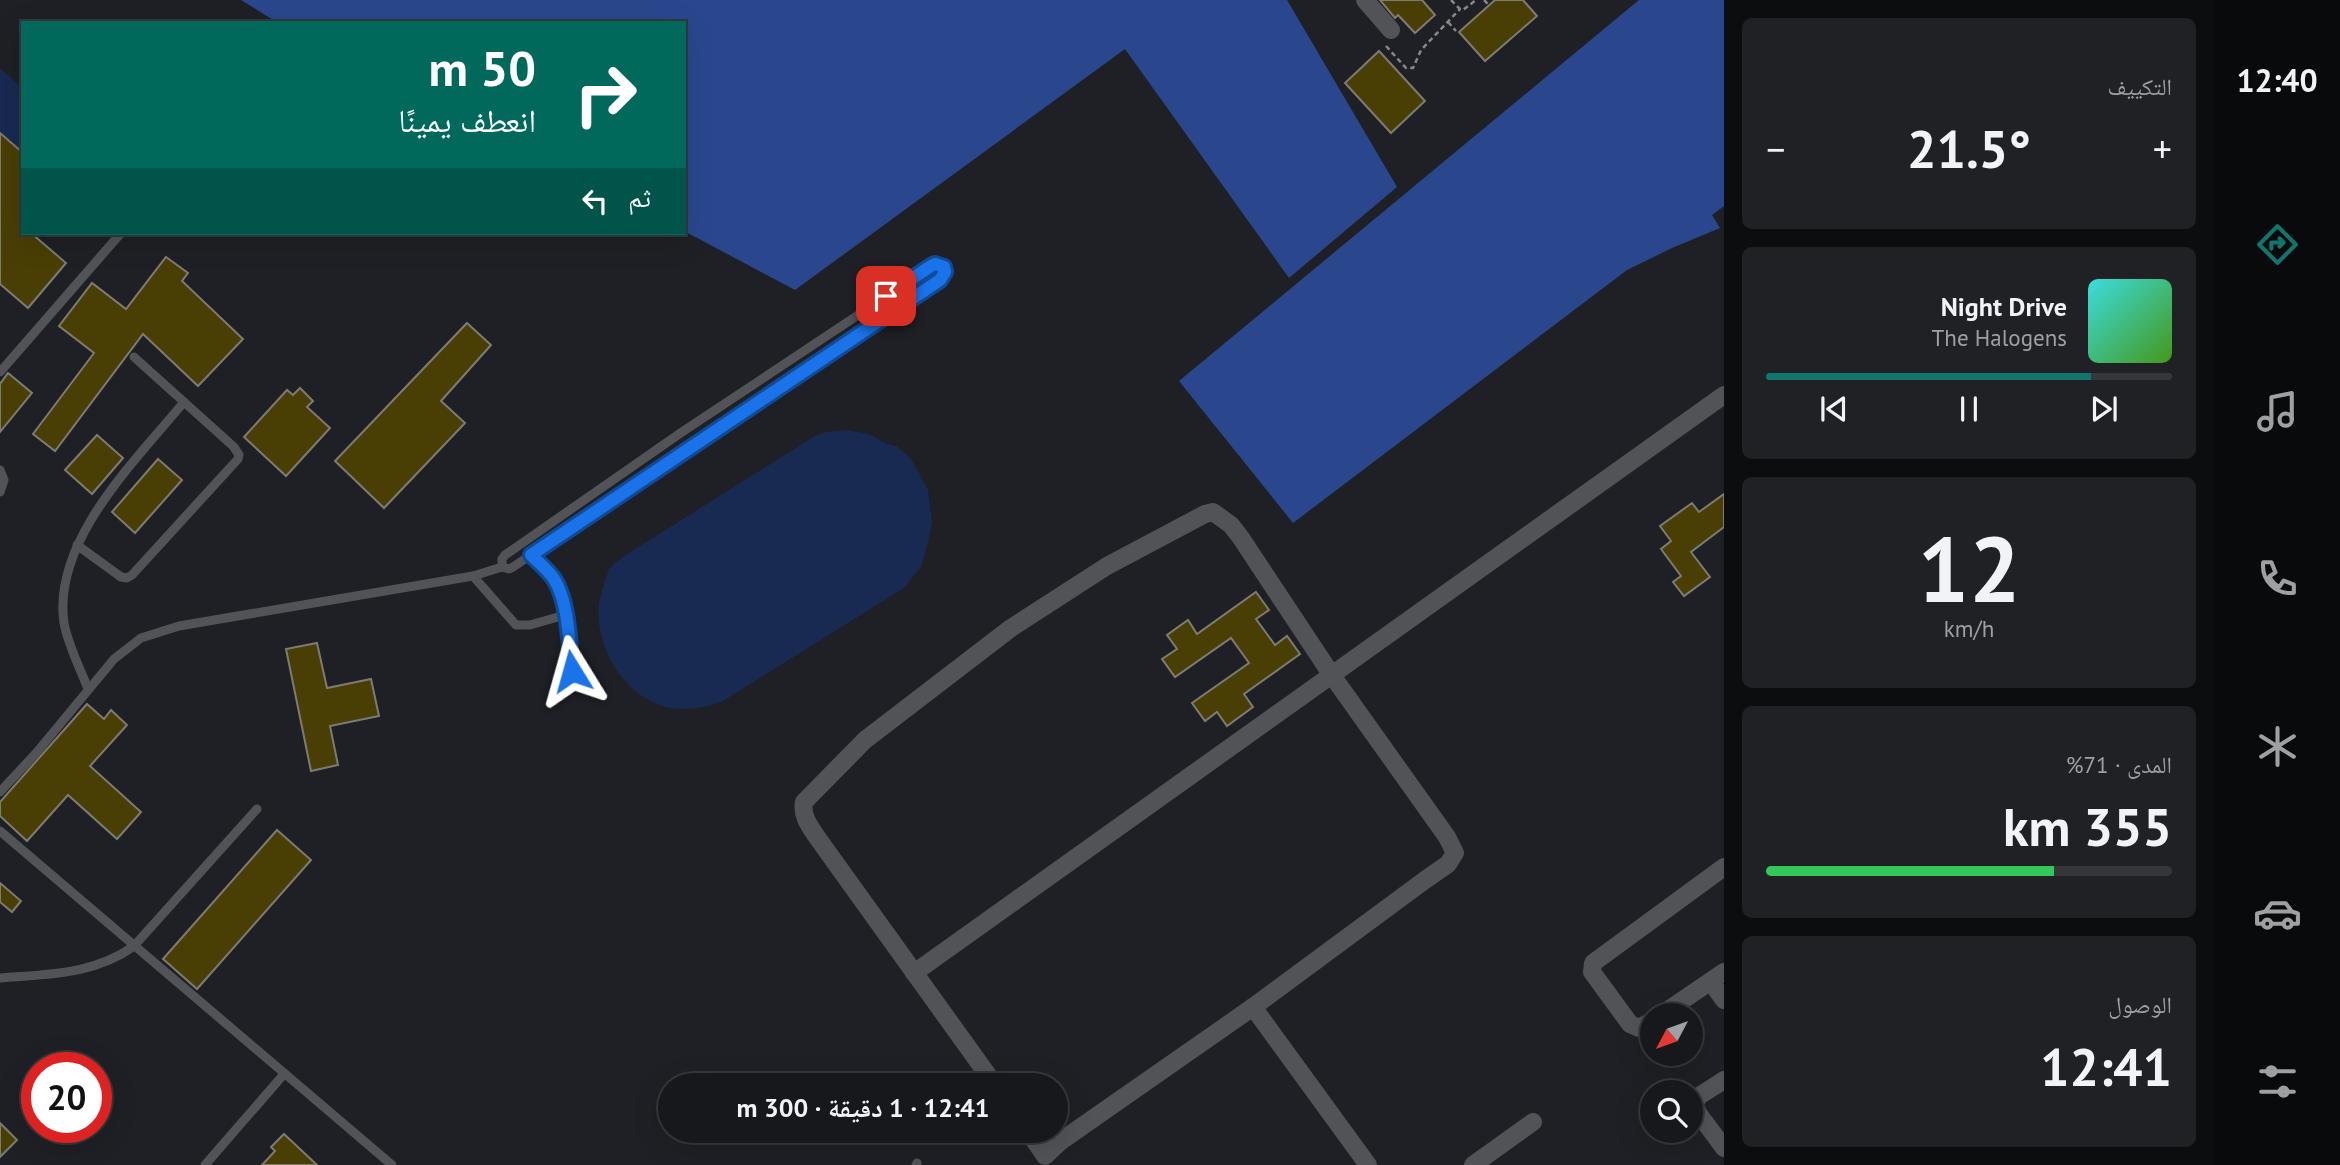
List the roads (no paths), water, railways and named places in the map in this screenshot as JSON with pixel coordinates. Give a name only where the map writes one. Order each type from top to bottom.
[{"type":"street","points":[[1364,0],[1391,30]]},
{"type":"street","points":[[914,973],[1724,395]]},
{"type":"street","points":[[986,1073],[809,825],[803,813],[804,802],[865,740],[1011,628],[1107,566],[1213,512],[1231,525],[1241,538],[1331,674],[1447,837],[1455,853],[1448,864],[1253,1007],[1073,1132],[1048,1160],[1036,1143]]},
{"type":"street","points":[[1640,1027],[1630,1024],[1592,972],[1592,962],[1724,867]]},
{"type":"street","points":[[1679,1003],[1717,977],[1724,1000]]},
{"type":"street","points":[[1253,1007],[1367,1165]]},
{"type":"street","points":[[1724,1080],[1699,1096],[1695,1104],[1724,1148]]},
{"type":"street","points":[[1473,1165],[1533,1122]]},
{"type":"lane","points":[[0,372],[119,235]]},
{"type":"lane","points":[[0,792],[127,647],[158,631],[473,576],[502,567],[509,569],[940,280],[945,272],[944,267],[935,264],[931,266],[682,432],[505,555],[502,567]]},
{"type":"lane","points":[[77,545],[121,577],[127,578],[238,459],[239,454],[234,447],[134,357]]},
{"type":"lane","points":[[88,689],[70,644],[63,610],[77,545],[100,505],[184,401]]},
{"type":"lane","points":[[682,432],[692,448]]},
{"type":"lane","points":[[0,470],[4,480],[0,492]]},
{"type":"lane","points":[[531,555],[554,579],[562,599],[572,671]]},
{"type":"lane","points":[[473,576],[516,625],[530,625],[565,615]]},
{"type":"lane","points":[[0,978],[70,972],[93,968],[115,959],[134,946],[257,809]]},
{"type":"lane","points":[[0,831],[392,1165]]},
{"type":"lane","points":[[205,1165],[284,1074]]}]
